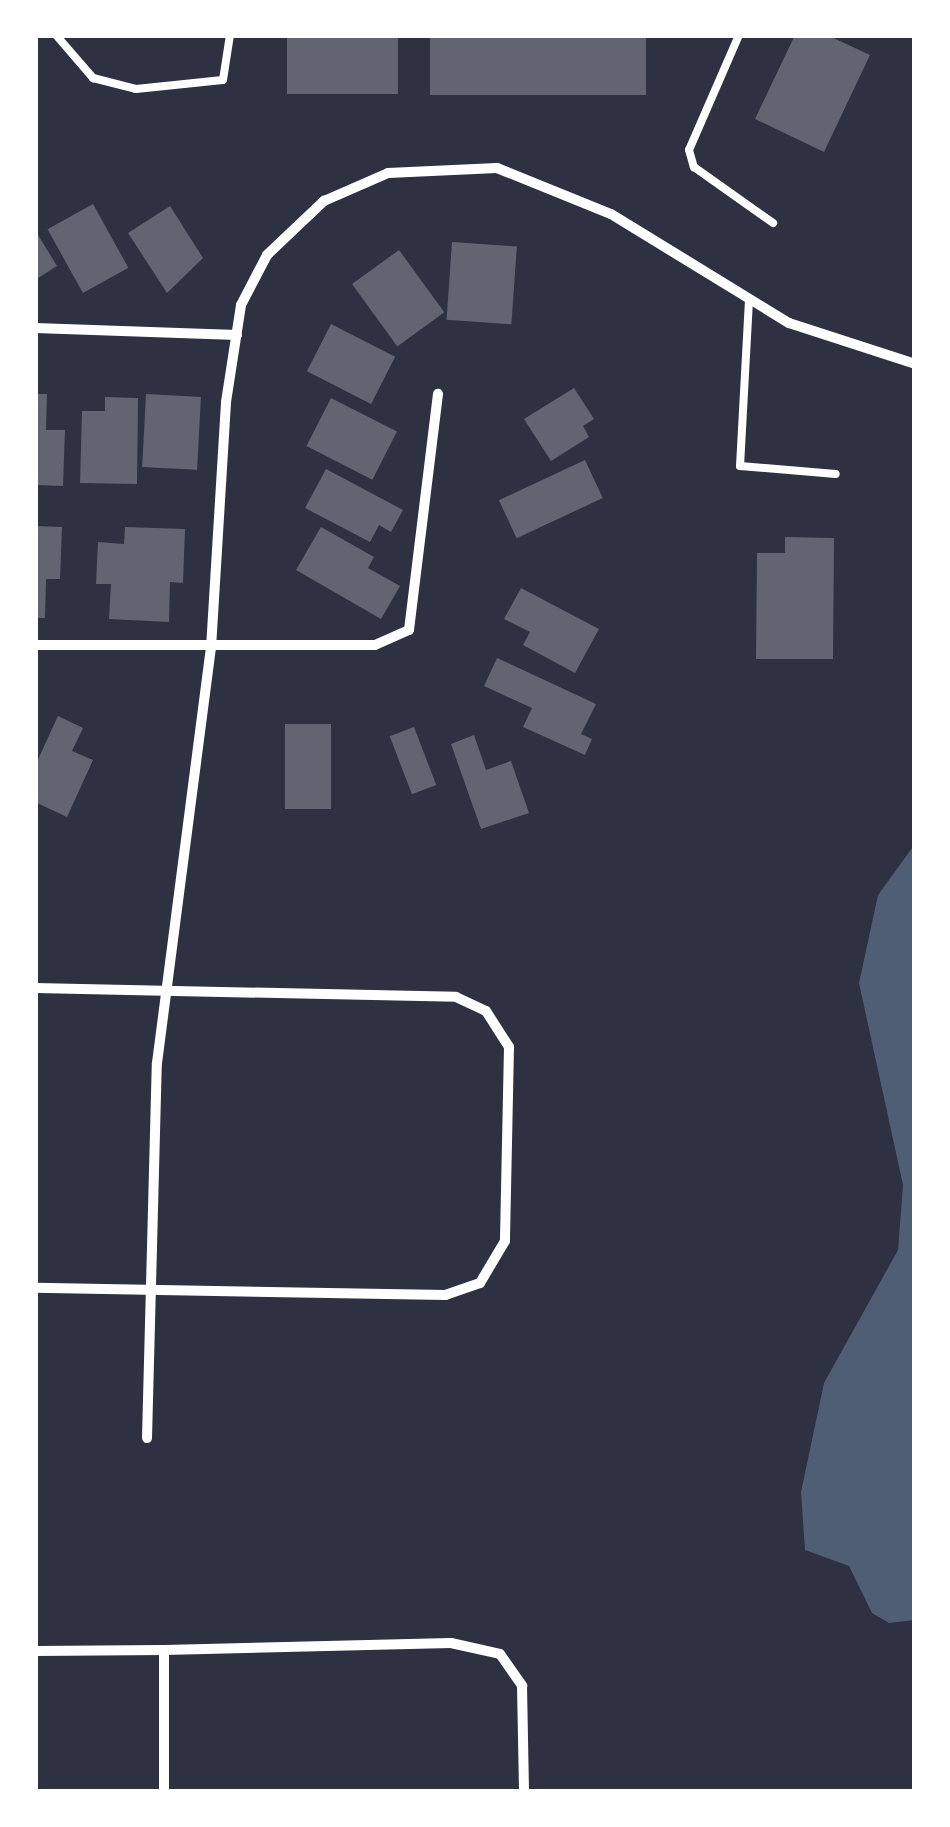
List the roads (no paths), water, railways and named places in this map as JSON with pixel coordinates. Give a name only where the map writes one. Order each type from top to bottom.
[{"type":"street","points":[[147,1438],[149,1290],[166,988],[211,648],[237,335],[267,255],[324,201],[388,173],[458,164],[498,168],[611,214],[748,300],[915,364]]},
{"type":"street","points":[[35,328],[237,335]]},
{"type":"street","points":[[35,645],[375,645],[409,630],[438,394]]},
{"type":"street","points":[[35,988],[456,997],[486,1010],[509,1046],[505,1241],[480,1283],[446,1295],[35,1288]]},
{"type":"street","points":[[35,1651],[451,1644],[500,1654],[522,1686],[524,1792]]},
{"type":"street","points":[[164,1650],[164,1792]]},
{"type":"lane","points":[[56,35],[93,78],[136,88],[223,80],[230,35]]},
{"type":"lane","points":[[739,35],[689,150],[694,167],[773,223]]},
{"type":"lane","points":[[748,300],[740,466],[836,474]]},
{"type":"water","points":[[915,844],[915,1620],[889,1623],[872,1613],[849,1566],[805,1550],[801,1492],[824,1383],[898,1250],[903,1185],[859,983],[878,895]]}]
